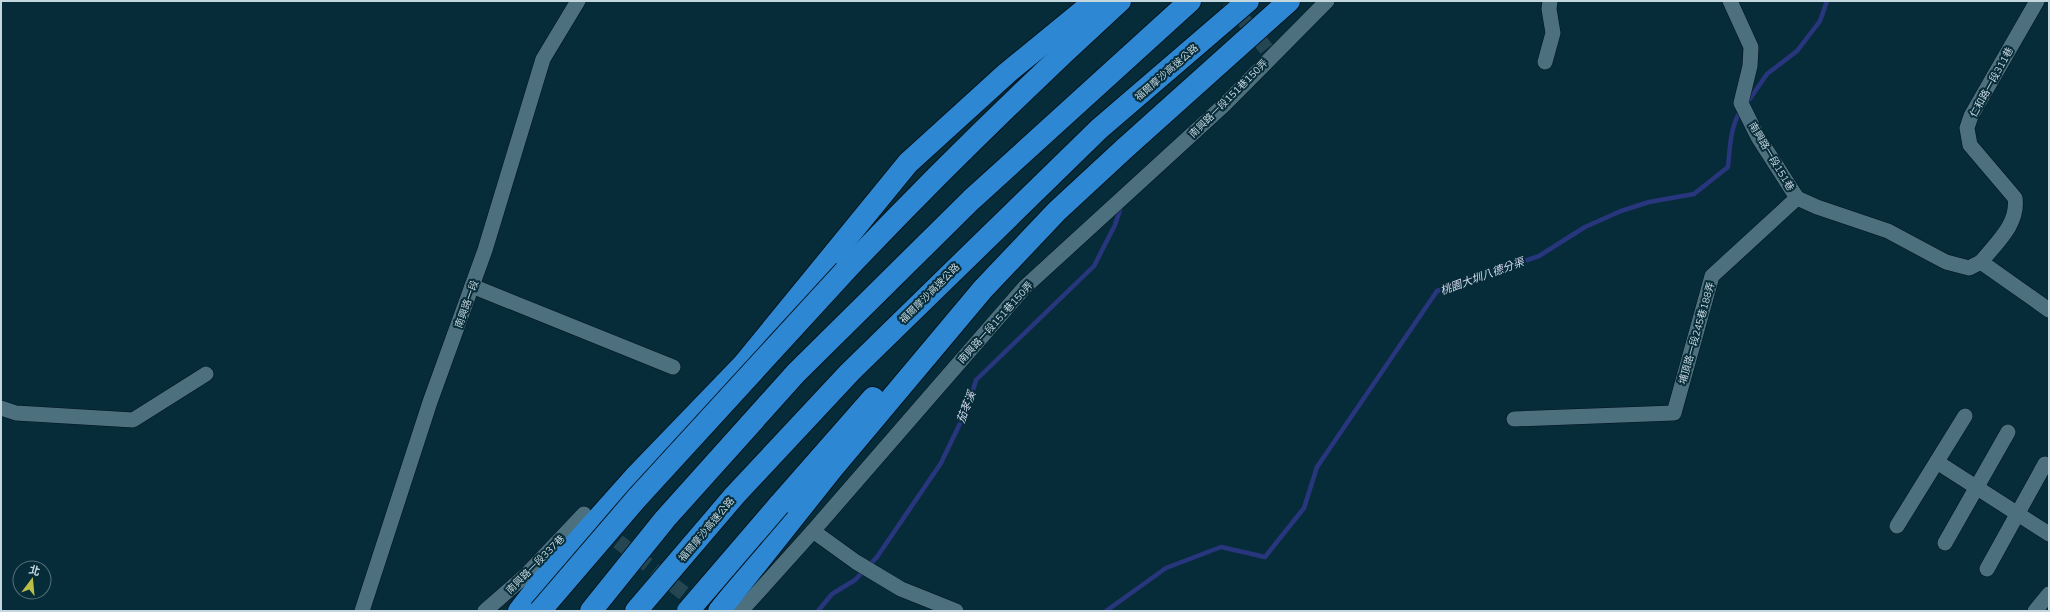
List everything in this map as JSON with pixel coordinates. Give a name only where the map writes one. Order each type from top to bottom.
[{"type":"highway","points":[[519,611],[544,579],[634,478],[743,365],[908,163],[1007,73],[1095,1]]},
{"type":"highway","points":[[540,611],[637,498],[845,271],[938,174],[1037,77],[1120,1]]},
{"type":"highway","points":[[591,611],[665,519],[796,373],[971,200],[1190,1]]},
{"type":"highway","name":"福爾摩沙高速公路","points":[[636,611],[735,495],[850,372],[1099,129],[1248,1]]},
{"type":"highway","points":[[688,611],[892,377],[983,289],[1068,201],[1289,1]]},
{"type":"highway","points":[[730,606],[832,469],[983,289]]},
{"type":"highway","points":[[511,611],[544,579]]},
{"type":"street","name":"南興路一段","points":[[362,611],[430,402],[485,250],[543,59],[578,1]]},
{"type":"street","name":"南興路一段151巷150弄","points":[[730,606],[813,531],[1025,286],[1224,105],[1271,55],[1327,1]]},
{"type":"street","points":[[1545,62],[1553,33],[1549,8],[1550,1]]},
{"type":"street","name":"南興路一段151巷","points":[[1730,1],[1751,48],[1744,109],[1758,137],[1797,198]]},
{"type":"street","name":"仁和路一段311巷","points":[[1981,262],[2012,224],[2017,210],[2015,198],[1970,145],[1967,128],[1970,116],[2037,1]]},
{"type":"street","points":[[1797,198],[1817,207],[1888,231],[1946,262],[1969,268],[1981,262],[2049,310]]},
{"type":"street","name":"埔頂路一段245巷188弄","points":[[1514,419],[1674,413],[1712,276],[1797,198]]},
{"type":"street","points":[[472,286],[673,366]]},
{"type":"street","points":[[1,408],[16,413],[133,420],[206,374]]},
{"type":"street","points":[[1897,526],[1964,416]]},
{"type":"street","points":[[1944,543],[2008,432]]},
{"type":"street","points":[[1937,462],[2049,534]]},
{"type":"street","points":[[1987,569],[2045,464]]},
{"type":"street","name":"南興路一段337巷","points":[[485,611],[527,574],[584,514]]},
{"type":"street","points":[[813,531],[856,562],[901,589],[956,611]]},
{"type":"street","points":[[2035,611],[2049,594]]},
{"type":"waterway","name":"桃園大圳八德分渠","points":[[1747,103],[1767,74],[1797,51],[1820,21],[1827,1]]},
{"type":"waterway","name":"桃園大圳八德分渠","points":[[1106,611],[1166,568],[1221,547],[1265,557],[1304,508],[1317,467],[1437,291],[1539,256],[1585,227],[1621,211],[1649,202],[1694,194],[1728,167],[1733,130],[1741,110]]},
{"type":"waterway","name":"茄苳溪","points":[[818,611],[832,594],[855,580],[877,557],[941,463],[968,407],[976,380],[1094,266],[1115,225],[1120,210]]},
{"type":"tunnel","points":[[1229,1],[1271,55]]},
{"type":"tunnel","points":[[600,527],[706,611]]}]
